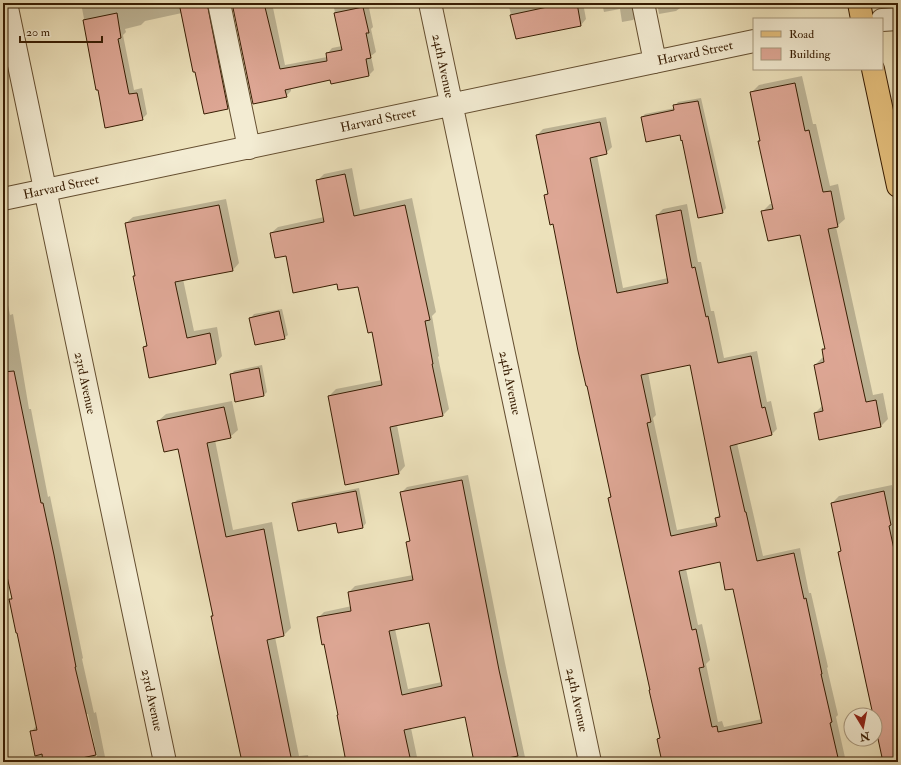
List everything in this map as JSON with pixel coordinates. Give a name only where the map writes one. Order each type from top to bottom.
[{"type":"main road","points":[[859,3],[862,18]]},
{"type":"main road","points":[[873,70],[898,186]]},
{"type":"street","name":"23rd Avenue","points":[[6,3],[165,762]]},
{"type":"street","points":[[219,3],[249,148]]},
{"type":"street","name":"24th Avenue","points":[[430,3],[590,762]]},
{"type":"street","points":[[643,3],[655,62]]},
{"type":"street","points":[[883,20],[898,19]]},
{"type":"street","name":"Harvard Street","points":[[3,200],[753,41]]},
{"type":"building","points":[[179,3],[207,3],[228,109],[204,114],[195,72],[193,72]]},
{"type":"building","points":[[232,3],[264,3],[280,69],[327,61],[326,53],[342,50],[334,13],[363,7],[369,33],[366,33],[371,58],[366,59],[369,76],[331,84],[330,80],[285,90],[287,97],[253,104]]},
{"type":"building","points":[[566,3],[577,3],[581,26],[516,39],[510,15]]},
{"type":"building","points":[[117,13],[121,38],[118,39],[129,94],[137,93],[143,120],[105,128],[98,90],[96,90],[83,20]]},
{"type":"building","points":[[795,83],[805,131],[809,130],[823,192],[831,191],[838,227],[828,229],[866,402],[876,400],[881,427],[819,440],[814,413],[823,411],[814,365],[824,362],[822,349],[825,349],[800,235],[768,241],[761,211],[773,209],[758,141],[760,141],[750,92]]},
{"type":"building","points":[[698,101],[723,213],[698,218],[680,135],[646,142],[641,117],[674,110],[673,105]]},
{"type":"building","points":[[600,122],[607,154],[590,158],[617,293],[668,283],[656,215],[681,210],[692,268],[695,267],[706,317],[708,316],[718,363],[751,356],[762,408],[765,407],[772,435],[730,446],[757,561],[794,553],[804,599],[806,598],[839,762],[662,762],[657,739],[660,738],[608,498],[611,497],[578,351],[553,224],[550,225],[544,195],[548,194],[536,135]],"holes":[[[690,365],[720,517],[715,518],[717,526],[671,536],[647,423],[651,422],[641,375]],[[720,562],[725,590],[733,589],[762,723],[718,732],[717,726],[712,727],[699,668],[704,667],[696,629],[692,630],[679,571]]]},
{"type":"building","points":[[345,174],[354,216],[405,205],[430,320],[425,321],[443,416],[390,427],[399,474],[345,485],[328,396],[382,385],[372,332],[368,333],[358,287],[338,290],[337,284],[293,293],[286,256],[275,258],[270,233],[324,222],[316,180]]},
{"type":"building","points":[[219,205],[233,271],[175,282],[187,338],[210,333],[216,364],[149,378],[143,347],[147,346],[133,276],[135,276],[125,223]]},
{"type":"building","points":[[279,311],[285,339],[255,345],[249,318]]},
{"type":"building","points":[[259,368],[264,396],[235,402],[230,374]]},
{"type":"building","points":[[14,371],[41,503],[43,503],[54,555],[75,667],[96,755],[63,762],[43,762],[42,754],[35,756],[30,731],[37,730],[9,599],[12,599],[3,558],[3,372]]},
{"type":"building","points":[[224,407],[231,438],[207,443],[226,537],[264,529],[284,636],[267,640],[292,762],[242,762],[178,449],[164,452],[157,421]]},
{"type":"building","points":[[462,480],[499,670],[518,756],[487,762],[474,762],[465,717],[404,730],[411,762],[346,762],[324,644],[322,645],[317,617],[351,611],[348,592],[413,580],[406,542],[410,541],[400,492]],"holes":[[[429,623],[442,686],[402,695],[389,631]]]},
{"type":"building","points":[[356,491],[363,528],[338,533],[336,523],[298,531],[292,503]]},
{"type":"building","points":[[884,491],[891,525],[889,526],[898,568],[898,762],[883,762],[880,747],[883,747],[883,707],[871,707],[838,552],[841,551],[831,503]]}]
